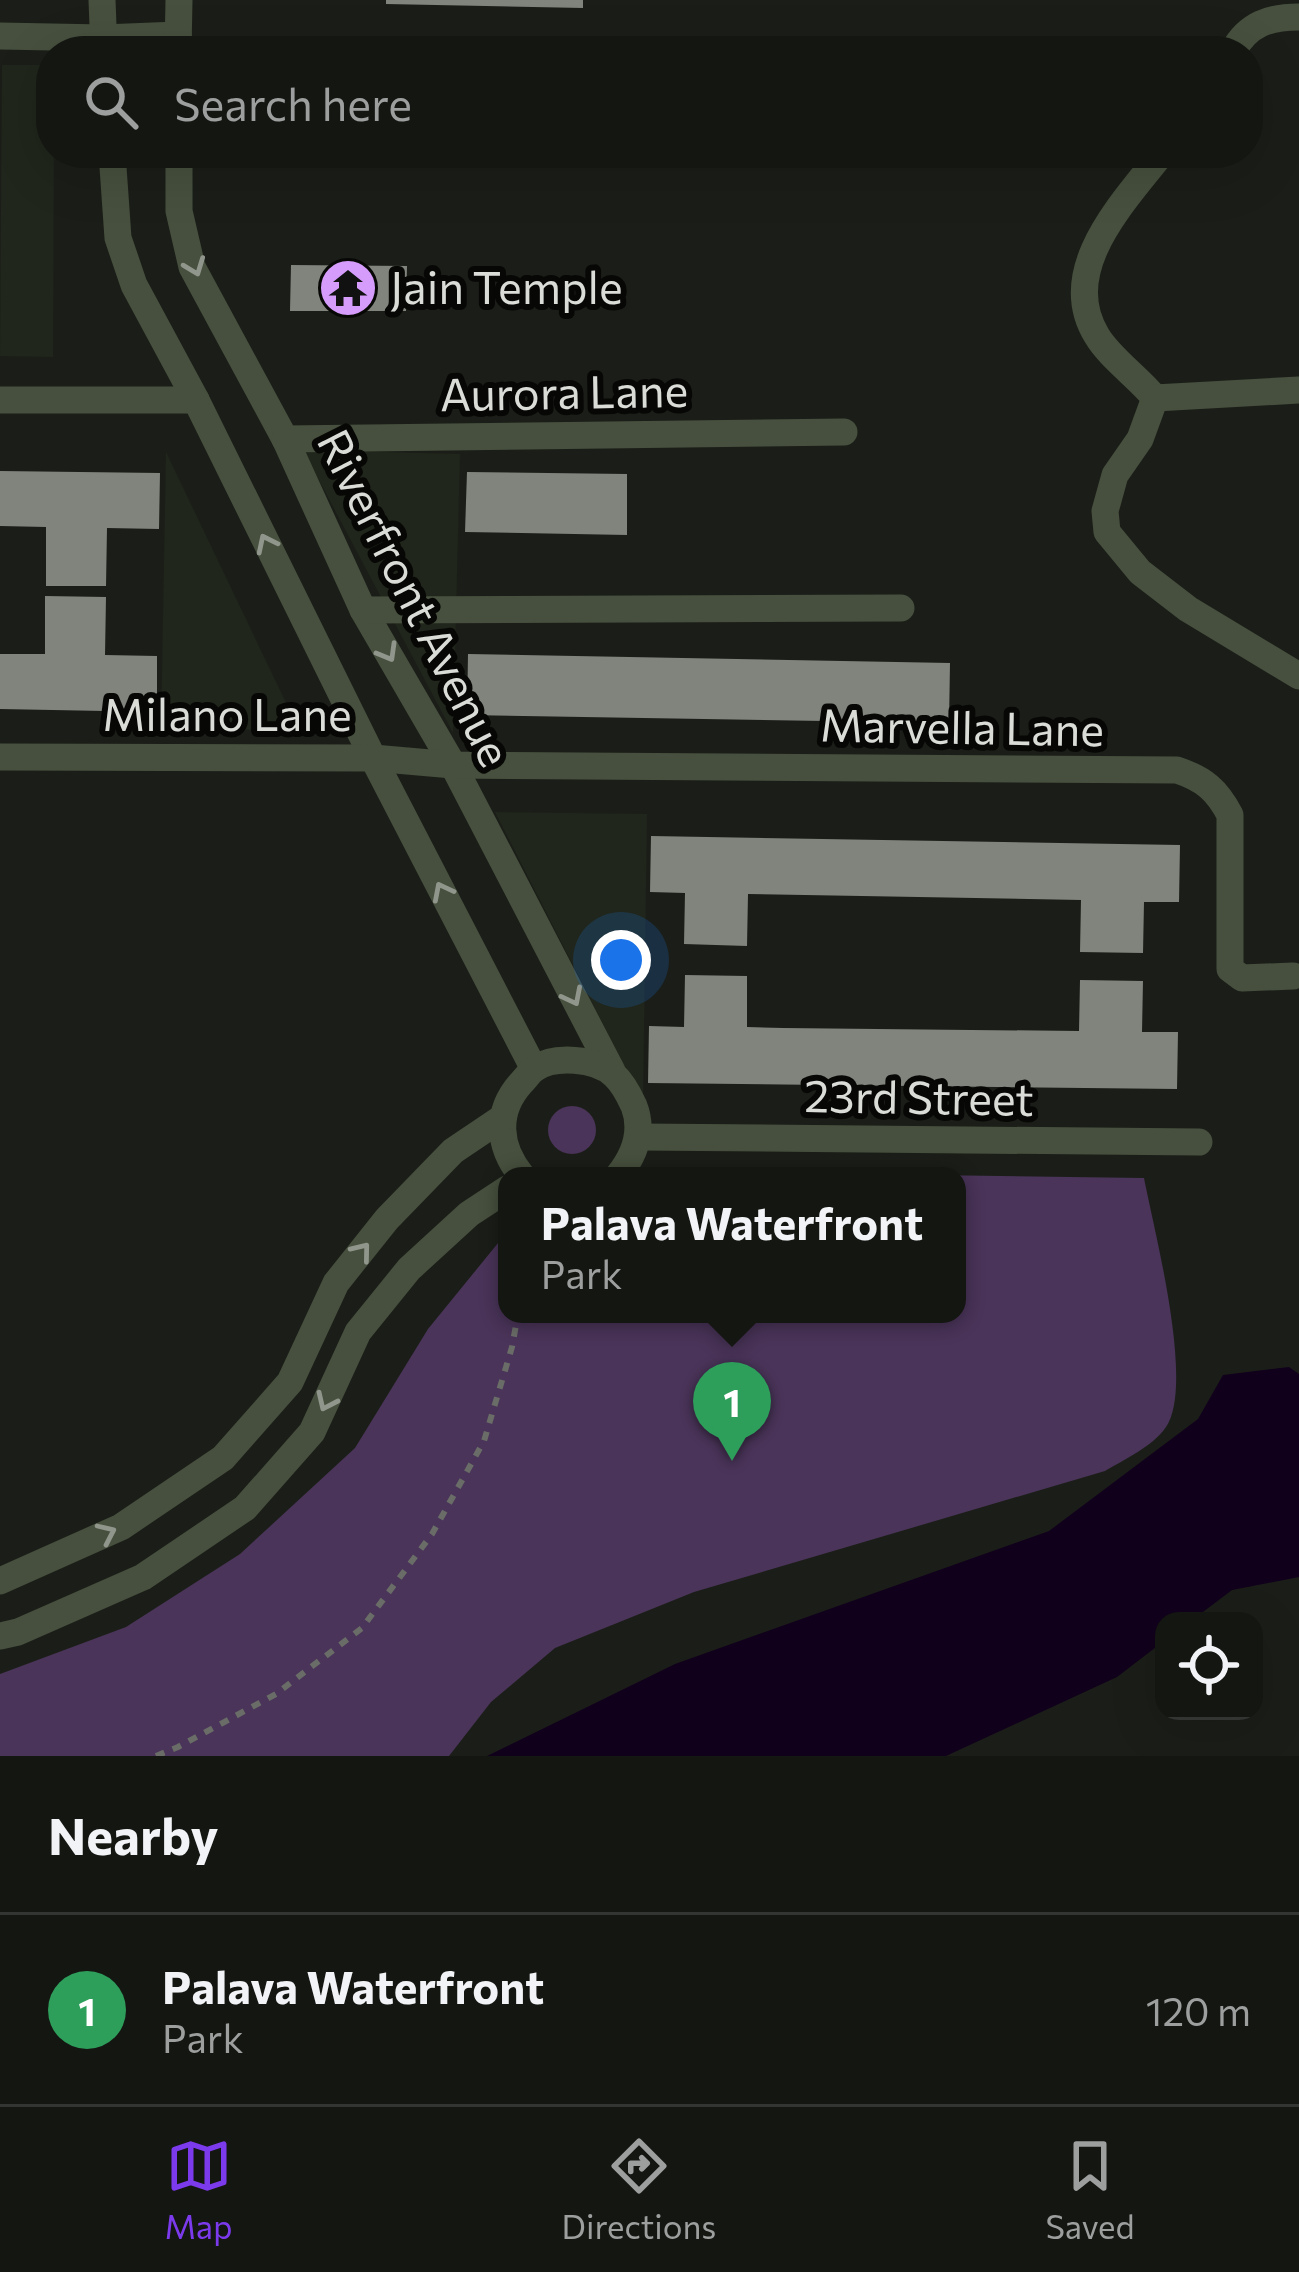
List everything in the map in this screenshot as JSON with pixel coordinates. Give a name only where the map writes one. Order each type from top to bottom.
[{"type":"street","points":[[102,0],[104,36]]},
{"type":"street","points":[[178,36],[179,0]]},
{"type":"street","points":[[1242,36],[1258,22],[1299,17]]},
{"type":"street","points":[[0,36],[36,39]]},
{"type":"street","points":[[113,168],[118,238],[134,285],[534,1070]]},
{"type":"street","name":"Riverfront Avenue","points":[[179,168],[179,211],[192,267],[285,439],[363,610],[453,764],[611,1071],[627,1092],[637,1113],[638,1137]]},
{"type":"street","points":[[1150,168],[1106,225],[1087,265],[1084,309],[1098,338],[1154,398]]},
{"type":"street","points":[[1154,398],[1299,390]]},
{"type":"street","points":[[1154,398],[1139,439],[1115,476],[1105,511],[1107,532],[1140,572],[1188,609],[1299,676]]},
{"type":"street","points":[[0,400],[196,400]]},
{"type":"street","name":"Aurora Lane","points":[[285,439],[844,432]]},
{"type":"street","points":[[363,610],[901,608]]},
{"type":"street","name":"Milano Lane","points":[[0,757],[373,758],[453,764]]},
{"type":"street","name":"Marvella Lane","points":[[453,764],[1178,770],[1202,778],[1221,797],[1229,815],[1231,969],[1242,978],[1293,976]]},
{"type":"street","points":[[515,1167],[502,1141],[502,1118],[510,1095],[534,1070],[568,1060],[611,1071]]},
{"type":"street","points":[[0,1636],[18,1633],[121,1527],[223,1458],[290,1382],[336,1283],[387,1220],[454,1151],[502,1118]]},
{"type":"street","points":[[625,1167],[638,1137]]},
{"type":"street","name":"23rd Street","points":[[638,1137],[1198,1142]]},
{"type":"street","points":[[0,1581],[143,1577],[245,1508],[312,1432],[358,1333],[409,1269],[469,1214],[498,1195]]},
{"type":"path","points":[[156,1756],[276,1694],[362,1628],[432,1534],[484,1441],[516,1323]]},
{"type":"shaded area","points":[[2,65],[36,65],[36,168],[54,168],[53,357],[0,356]]},
{"type":"shaded area","points":[[303,450],[460,454],[453,733]]},
{"type":"shaded area","points":[[166,452],[299,730],[161,729]]},
{"type":"shaded area","points":[[495,812],[647,814],[643,1103]]},
{"type":"shaded area","points":[[572,1106],[589,1113],[596,1130],[589,1147],[572,1154],[555,1147],[548,1130],[555,1113]]},
{"type":"shaded area","points":[[966,1175],[1144,1178],[1174,1343],[1174,1406],[1160,1434],[1105,1471],[694,1592],[555,1648],[491,1702],[449,1756],[0,1756],[0,1674],[126,1627],[240,1554],[355,1448],[428,1329],[498,1243],[498,1323],[966,1323]]},
{"type":"shaded area","points":[[1289,1367],[1299,1374],[1299,1577],[1232,1590],[1203,1612],[1155,1612],[1155,1648],[1117,1677],[946,1756],[487,1756],[675,1664],[1049,1531],[1198,1419],[1223,1375]]},
{"type":"building","points":[[386,0],[583,0],[583,8],[386,4]]},
{"type":"building","name":"Jain Temple","points":[[291,265],[407,266],[406,311],[290,311]]},
{"type":"building","points":[[0,471],[160,473],[159,529],[107,528],[106,586],[46,586],[46,527],[0,526]]},
{"type":"building","points":[[467,472],[627,474],[627,535],[465,532]]},
{"type":"building","points":[[45,596],[106,597],[105,655],[157,656],[157,712],[0,709],[0,654],[45,654]]},
{"type":"building","points":[[468,654],[950,663],[949,723],[467,715]]},
{"type":"building","points":[[651,836],[1180,845],[1179,902],[1144,902],[1143,953],[1080,952],[1081,900],[748,894],[747,946],[684,944],[685,893],[650,892]]},
{"type":"building","points":[[685,975],[747,976],[747,1027],[783,1028],[1079,1031],[1080,980],[1143,981],[1142,1032],[1178,1032],[1177,1089],[648,1083],[649,1026],[684,1027]]},
{"type":"place","name":"Jain Temple","points":[[348,288]]},
{"type":"place","name":"Palava Waterfront","points":[[732,1461]]}]
